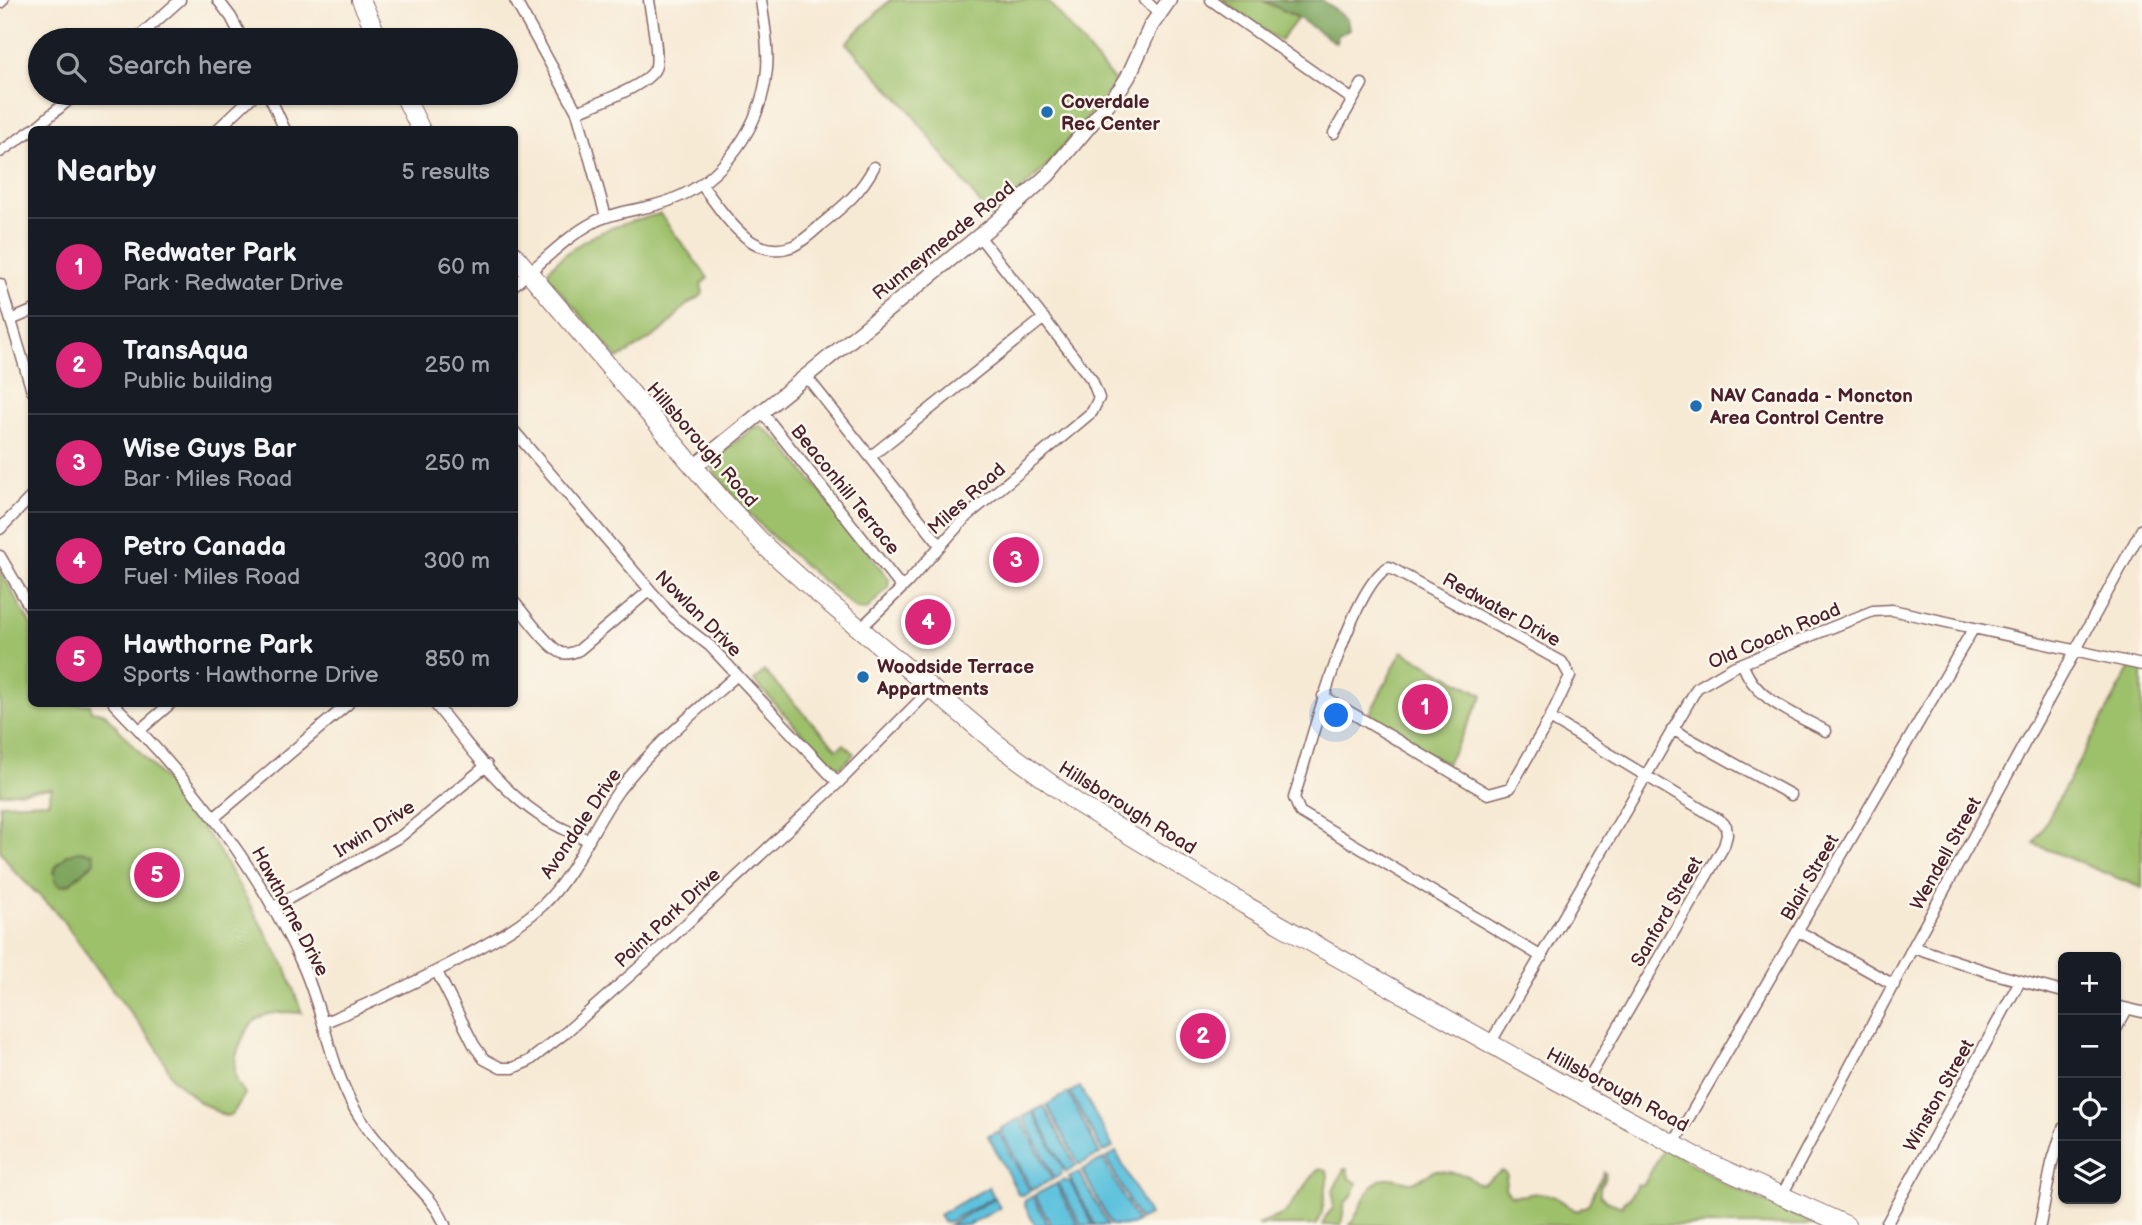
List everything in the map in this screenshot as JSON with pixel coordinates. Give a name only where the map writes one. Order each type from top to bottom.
[{"type":"main road","points":[[361,0],[374,28]]},
{"type":"main road","points":[[409,105],[419,126]]},
{"type":"main road","name":"Hillsborough Road","points":[[518,260],[694,467],[767,548],[1015,758],[1077,803],[1245,905],[1703,1160],[1846,1225]]},
{"type":"street","points":[[148,28],[180,0]]},
{"type":"street","points":[[218,0],[237,28]]},
{"type":"street","points":[[516,0],[577,112],[606,217]]},
{"type":"street","points":[[577,112],[642,82],[654,70],[656,59],[649,0]]},
{"type":"street","points":[[518,282],[574,235],[606,217],[668,201],[701,184],[735,150],[746,134],[758,107],[765,79],[767,60],[761,0]]},
{"type":"street","points":[[1145,0],[1159,14]]},
{"type":"street","name":"Runneymeade Road","points":[[694,467],[1040,184],[1125,83],[1151,26],[1169,0]]},
{"type":"street","points":[[1211,0],[1353,100]]},
{"type":"street","points":[[1335,133],[1362,84]]},
{"type":"street","points":[[37,126],[62,105]]},
{"type":"street","points":[[222,126],[244,105]]},
{"type":"street","points":[[274,105],[283,126]]},
{"type":"street","points":[[0,152],[28,133]]},
{"type":"street","points":[[701,184],[747,239],[761,246],[778,249],[805,239],[860,192],[874,167]]},
{"type":"street","points":[[870,457],[1044,318],[979,236]]},
{"type":"street","points":[[0,284],[28,377]]},
{"type":"street","points":[[11,320],[28,313]]},
{"type":"street","name":"Miles Road","points":[[860,629],[902,588],[967,516],[1096,408],[1099,398],[1092,380],[1044,318]]},
{"type":"street","points":[[806,376],[940,545]]},
{"type":"street","name":"Beaconhill Terrace","points":[[762,412],[902,588]]},
{"type":"street","name":"Nowlan Drive","points":[[518,436],[674,618],[710,646],[838,783]]},
{"type":"street","points":[[0,529],[28,500]]},
{"type":"street","name":"Wendell Street","points":[[1781,1196],[1913,947],[2142,529]]},
{"type":"street","points":[[0,556],[28,604]]},
{"type":"street","name":"Redwater Drive","points":[[1323,696],[1488,794],[1510,788],[1550,718],[1570,676],[1562,662],[1388,567],[1380,571],[1357,608],[1323,696],[1294,798],[1300,813],[1542,957]]},
{"type":"street","points":[[518,606],[555,648],[569,653],[579,650],[650,590]]},
{"type":"street","name":"Old Coach Road","points":[[1491,1042],[1697,688],[1733,667],[1873,611],[1892,610],[2142,665]]},
{"type":"street","name":"Blair Street","points":[[1674,1143],[1973,629]]},
{"type":"street","points":[[1743,664],[1745,673],[1769,700],[1826,731]]},
{"type":"street","name":"Avondale Drive","points":[[323,1023],[393,994],[437,972],[507,933],[533,913],[562,884],[606,809],[639,767],[737,675]]},
{"type":"street","name":"Point Park Drive","points":[[437,972],[474,1045],[484,1059],[501,1068],[520,1065],[565,1033],[838,783],[931,689]]},
{"type":"street","name":"Hawthorne Drive","points":[[117,707],[215,817],[244,859],[302,964],[341,1079],[359,1117],[382,1147],[434,1204],[445,1225]]},
{"type":"street","points":[[140,730],[167,707]]},
{"type":"street","points":[[215,817],[344,707]]},
{"type":"street","points":[[438,707],[486,765],[520,800],[539,816],[588,839]]},
{"type":"street","points":[[1550,718],[1645,777]]},
{"type":"street","points":[[1672,729],[1791,795]]},
{"type":"street","name":"Irwin Drive","points":[[272,908],[401,836],[486,765]]},
{"type":"street","name":"Sanford Street","points":[[1580,1093],[1695,897],[1724,846],[1727,835],[1726,826],[1721,821],[1645,777]]},
{"type":"street","points":[[1798,931],[1894,985]]},
{"type":"street","points":[[1913,947],[2058,991]]},
{"type":"street","name":"Winston Street","points":[[1886,1225],[2020,981]]},
{"type":"street","points":[[2122,1008],[2142,1013]]},
{"type":"street","points":[[2040,1225],[2058,1164]]},
{"type":"green space","points":[[890,0],[1047,0],[1116,83],[1047,166],[991,218],[906,106],[846,43]]},
{"type":"green space","points":[[1221,0],[1262,0],[1298,18],[1280,41]]},
{"type":"green space","points":[[1262,0],[1322,0],[1347,19],[1349,29],[1338,35],[1336,43],[1294,15]]},
{"type":"green space","points":[[660,214],[708,278],[701,284],[703,293],[700,297],[686,306],[661,331],[618,359],[547,273],[573,248],[596,234]]},
{"type":"green space","points":[[761,426],[782,443],[889,579],[888,588],[866,610],[856,609],[780,544],[744,509],[713,470],[716,458],[754,427]]},
{"type":"green space","points":[[0,570],[28,620],[28,707],[90,707],[91,711],[104,713],[164,779],[216,846],[285,966],[302,1013],[268,1014],[257,1020],[246,1032],[238,1049],[235,1066],[236,1079],[245,1094],[232,1115],[225,1116],[199,1102],[173,1079],[156,1046],[58,914],[13,870],[0,850],[0,804],[48,802],[52,788],[0,794]],"holes":[[[60,861],[91,866],[69,884],[53,873]]]},
{"type":"green space","points":[[1402,651],[1483,695],[1447,764],[1367,719]]},
{"type":"green space","points":[[2133,663],[2142,665],[2142,888],[2034,844]]},
{"type":"green space","points":[[764,671],[837,749],[844,744],[854,754],[841,767],[833,767],[754,681]]},
{"type":"green space","points":[[78,851],[93,853],[94,862],[69,884],[61,886],[55,881],[55,868],[67,855]]},
{"type":"green space","points":[[1664,1148],[1730,1186],[1816,1225],[1350,1225],[1369,1191],[1381,1179],[1413,1182],[1435,1170],[1466,1175],[1482,1184],[1502,1171],[1507,1174],[1505,1188],[1510,1195],[1545,1194],[1577,1211],[1588,1205],[1604,1172],[1606,1174],[1600,1195],[1606,1201],[1622,1207],[1637,1185],[1644,1184]]},
{"type":"green space","points":[[1319,1168],[1326,1170],[1328,1175],[1322,1212],[1316,1225],[1257,1225],[1284,1214]]},
{"type":"green space","points":[[1344,1169],[1347,1169],[1349,1178],[1357,1183],[1352,1196],[1345,1203],[1341,1225],[1322,1225],[1333,1208],[1333,1191]]},
{"type":"water","points":[[1080,1087],[1113,1147],[1103,1152],[1070,1092]]},
{"type":"water","points":[[1068,1093],[1100,1154],[1079,1165],[1047,1105]]},
{"type":"water","points":[[1044,1106],[1076,1166],[1066,1172],[1034,1111]]},
{"type":"water","points":[[1033,1112],[1063,1168],[1055,1178],[1023,1117]]},
{"type":"water","points":[[1020,1118],[1053,1179],[1032,1190],[1000,1129]]},
{"type":"water","points":[[998,1131],[1030,1191],[1022,1195],[1019,1195],[988,1136]]},
{"type":"water","points":[[1116,1152],[1149,1215],[1139,1220],[1106,1158]]},
{"type":"water","points":[[1103,1159],[1137,1222],[1131,1225],[1111,1225],[1082,1170]]},
{"type":"water","points":[[1079,1172],[1108,1225],[1095,1225],[1069,1177]]},
{"type":"water","points":[[1063,1180],[1070,1182],[1093,1225],[1081,1225],[1058,1183]]},
{"type":"water","points":[[1056,1184],[1078,1225],[1051,1225],[1035,1195]]},
{"type":"water","points":[[989,1187],[994,1197],[950,1221],[943,1222],[939,1215]]},
{"type":"water","points":[[1033,1196],[1048,1225],[1035,1225],[1024,1204]]},
{"type":"water","points":[[995,1198],[1000,1208],[968,1225],[949,1225]]},
{"type":"place","name":"Coverdale Rec Center","points":[[1047,112]]},
{"type":"place","name":"NAV Canada - Moncton Area Control Centre","points":[[1696,406]]},
{"type":"place","name":"Wise Guys Bar","points":[[1016,560]]},
{"type":"place","name":"Petro Canada","points":[[928,622]]},
{"type":"place","name":"Woodside Terrace Appartments","points":[[863,677]]},
{"type":"place","name":"Redwater Park","points":[[1425,707]]},
{"type":"place","name":"Hawthorne Park","points":[[157,875]]},
{"type":"place","name":"TransAqua","points":[[1203,1036]]}]
